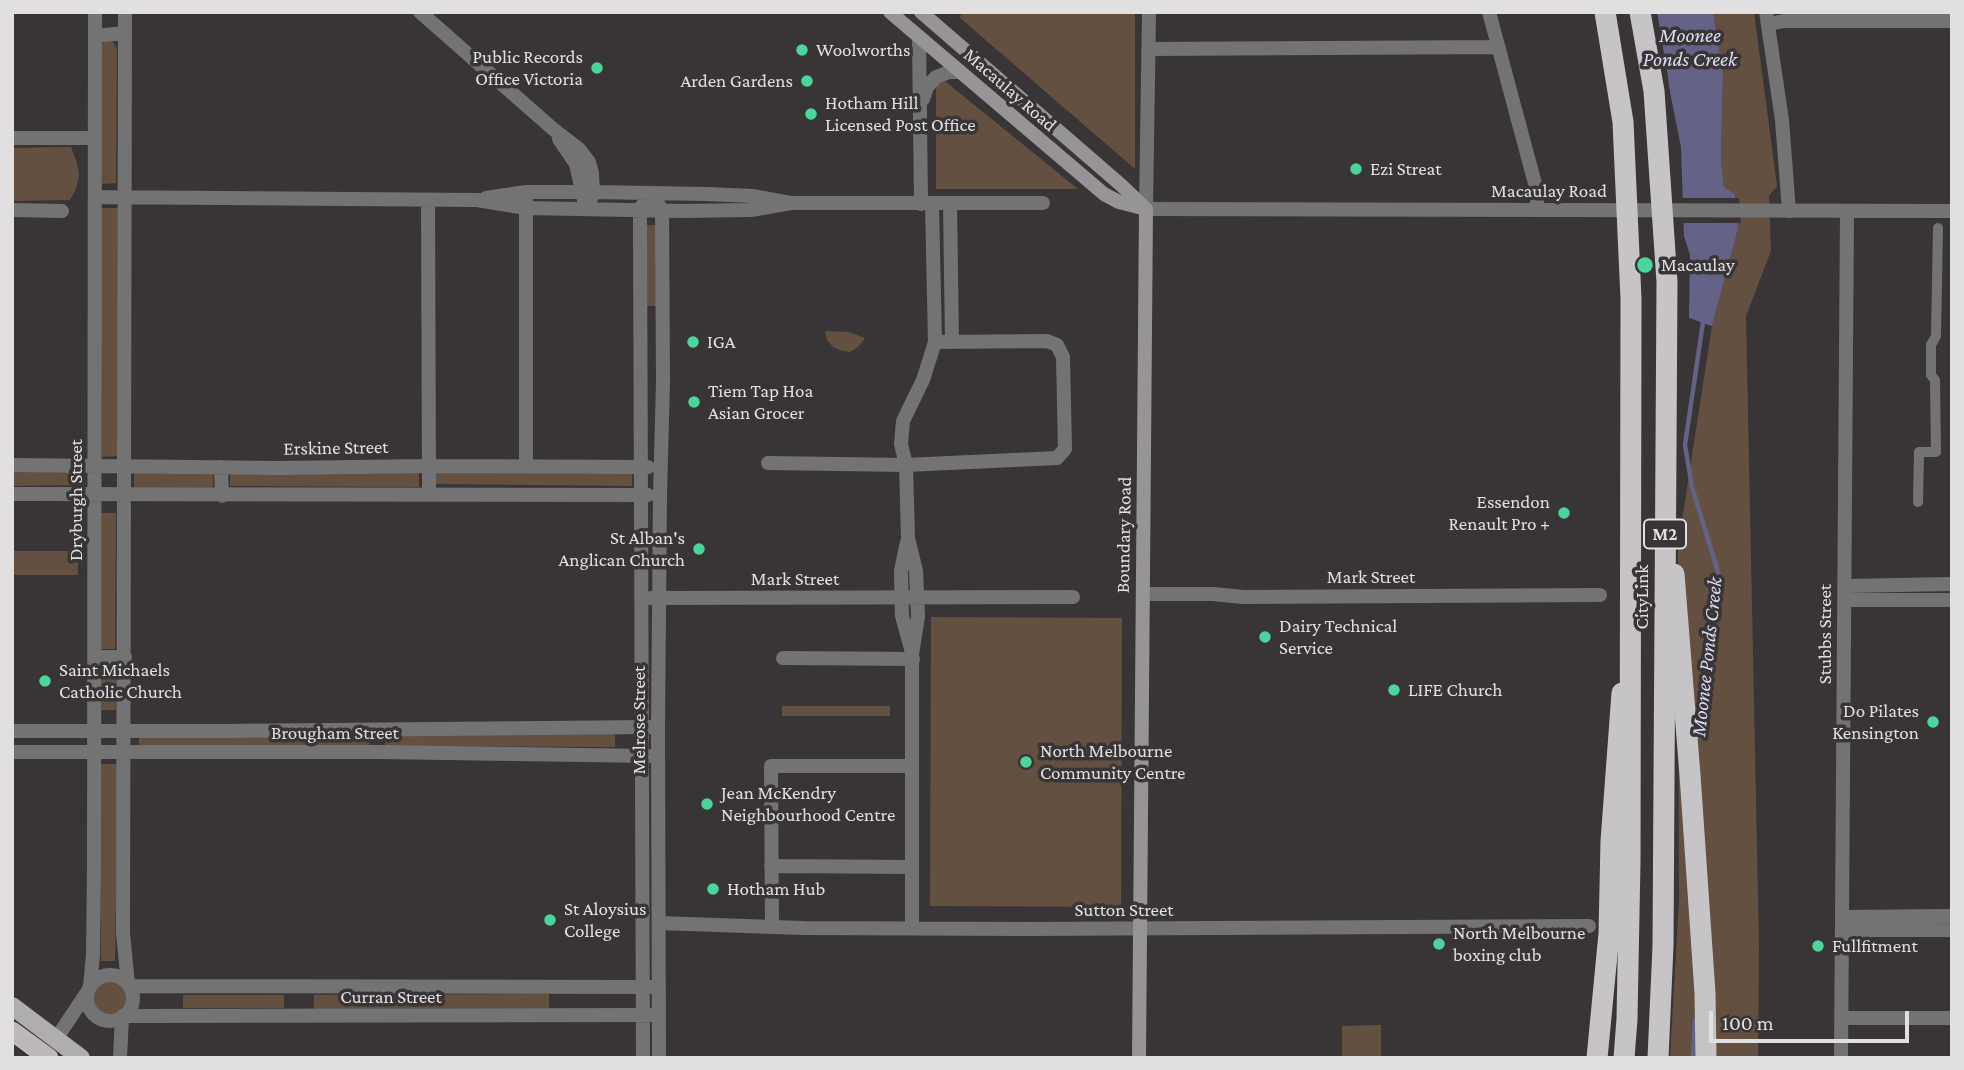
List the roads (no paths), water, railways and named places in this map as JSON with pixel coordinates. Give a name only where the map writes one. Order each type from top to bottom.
[{"type":"highway","name":"CityLink","points":[[1605,12],[1626,155],[1631,299],[1630,861],[1624,1058]]},
{"type":"highway","name":"CityLink","points":[[1640,12],[1654,91],[1667,282],[1663,946],[1658,1058]]},
{"type":"highway","points":[[1666,471],[1705,993],[1706,1058]]},
{"type":"highway","points":[[1597,1058],[1609,934],[1611,841],[1629,582]]},
{"type":"highway","points":[[12,1031],[27,1051],[49,1058]]},
{"type":"main road","name":"Macaulay Road","points":[[890,12],[1107,196],[1124,204],[1146,209]]},
{"type":"main road","name":"Macaulay Road","points":[[932,15],[1146,209]]},
{"type":"main road","points":[[919,37],[932,15]]},
{"type":"main road","name":"Boundary Road","points":[[1139,1058],[1146,209]]},
{"type":"main road","points":[[12,1006],[81,1058]]},
{"type":"street","name":"Dryburgh Street","points":[[56,1039],[89,988],[93,955],[95,12]]},
{"type":"street","points":[[125,12],[123,949],[132,1000],[128,1011],[122,1017],[107,1020],[96,1015],[89,1006],[89,988],[98,978],[110,975],[121,978],[129,985]]},
{"type":"street","points":[[420,12],[586,157],[592,173],[587,192],[587,209]]},
{"type":"street","name":"Boundary Road","points":[[1146,209],[1149,12]]},
{"type":"street","points":[[1489,12],[1537,191],[1538,210]]},
{"type":"street","points":[[1788,211],[1782,120],[1768,18],[1784,21],[1952,20]]},
{"type":"street","points":[[95,36],[125,33]]},
{"type":"street","points":[[912,928],[913,657],[918,617],[909,599],[916,571],[908,538],[906,465],[901,444],[903,421],[923,380],[935,342],[919,37]]},
{"type":"street","points":[[1148,49],[1498,47]]},
{"type":"street","points":[[921,107],[926,89],[932,80],[941,74],[960,72]]},
{"type":"street","points":[[12,138],[95,138]]},
{"type":"street","points":[[96,197],[477,200],[526,192],[587,192],[695,193],[759,203]]},
{"type":"street","points":[[526,192],[526,466]]},
{"type":"street","points":[[640,209],[650,193]]},
{"type":"street","points":[[650,193],[662,210]]},
{"type":"street","points":[[695,193],[695,200],[702,211]]},
{"type":"street","points":[[428,200],[429,493]]},
{"type":"street","points":[[477,200],[526,208],[702,211],[759,203],[1044,203]]},
{"type":"street","points":[[950,203],[952,342]]},
{"type":"street","name":"Melrose Street","points":[[640,209],[643,1058]]},
{"type":"street","name":"Macaulay Road","points":[[1146,209],[1952,211]]},
{"type":"street","name":"Melrose Street","points":[[659,1058],[658,727],[663,382],[662,210]]},
{"type":"street","points":[[12,211],[62,211]]},
{"type":"street","name":"Stubbs Street","points":[[1841,1058],[1847,211]]},
{"type":"street","points":[[1918,502],[1919,452],[1936,452],[1935,380],[1931,375],[1931,345],[1936,336],[1938,228]]},
{"type":"street","points":[[640,315],[663,315]]},
{"type":"street","points":[[768,463],[906,465],[1057,458],[1065,449],[1063,357],[1056,345],[1047,341],[935,342]]},
{"type":"street","points":[[639,383],[663,382]]},
{"type":"street","name":"Erskine Street","points":[[12,465],[661,467]]},
{"type":"street","points":[[221,467],[222,496]]},
{"type":"street","points":[[12,494],[660,495]]},
{"type":"street","points":[[1845,593],[1952,584]]},
{"type":"street","points":[[1845,593],[1952,600]]},
{"type":"street","name":"Mark Street","points":[[1143,594],[1243,597],[1600,595]]},
{"type":"street","name":"Mark Street","points":[[643,598],[1073,597]]},
{"type":"street","points":[[94,657],[125,657]]},
{"type":"street","points":[[783,658],[913,657]]},
{"type":"street","name":"Brougham Street","points":[[12,731],[658,727]]},
{"type":"street","points":[[378,730],[378,752]]},
{"type":"street","points":[[67,731],[67,752]]},
{"type":"street","name":"Brougham Street","points":[[12,752],[378,752],[658,756]]},
{"type":"street","points":[[772,927],[771,766],[912,766]]},
{"type":"street","points":[[643,838],[659,838]]},
{"type":"street","points":[[771,866],[912,867]]},
{"type":"street","points":[[1842,924],[1952,916]]},
{"type":"street","name":"Sutton Street","points":[[659,923],[912,928],[1589,926]]},
{"type":"street","points":[[1842,924],[1952,930]]},
{"type":"street","name":"Curran Street","points":[[129,985],[660,987]]},
{"type":"street","name":"Curran Street","points":[[122,1017],[660,1015]]},
{"type":"street","points":[[120,1058],[122,1017]]},
{"type":"street","points":[[1842,1018],[1952,1018]]},
{"type":"water","name":"Moonee Ponds Creek","points":[[1654,12],[1713,12],[1723,73],[1721,160],[1724,187],[1735,194],[1738,229],[1712,326],[1689,318],[1690,255],[1684,236],[1681,147]]},
{"type":"waterway","name":"Moonee Ponds Creek","points":[[1697,738],[1698,717],[1712,644],[1719,575],[1692,487],[1685,445],[1703,322]]},
{"type":"waterway","name":"Moonee Ponds Creek","points":[[1693,1058],[1695,1020]]},
{"type":"tram line","points":[[12,1041],[34,1058]]},
{"type":"place","name":"Woolworths","points":[[802,50]]},
{"type":"place","name":"Public Records Office Victoria","points":[[597,68]]},
{"type":"place","name":"Arden Gardens","points":[[807,81]]},
{"type":"place","name":"Hotham Hill Licensed Post Office","points":[[811,114]]},
{"type":"place","name":"Ezi Streat","points":[[1356,169]]},
{"type":"place","name":"Macaulay","points":[[1645,265]]},
{"type":"place","name":"IGA","points":[[693,342]]},
{"type":"place","name":"Tiem Tap Hoa Asian Grocer","points":[[694,402]]},
{"type":"place","name":"Essendon Renault Pro +","points":[[1564,513]]},
{"type":"place","name":"St Alban's Anglican Church","points":[[699,549]]},
{"type":"place","name":"Dairy Technical Service","points":[[1265,637]]},
{"type":"place","name":"Saint Michaels Catholic Church","points":[[45,681]]},
{"type":"place","name":"LIFE Church","points":[[1394,690]]},
{"type":"place","name":"Do Pilates Kensington","points":[[1933,722]]},
{"type":"place","name":"North Melbourne Community Centre","points":[[1026,762]]},
{"type":"place","name":"Jean McKendry Neighbourhood Centre","points":[[707,804]]},
{"type":"place","name":"Hotham Hub","points":[[713,889]]},
{"type":"place","name":"St Aloysius College","points":[[550,920]]},
{"type":"place","name":"North Melbourne boxing club","points":[[1439,944]]},
{"type":"place","name":"Fullfitment","points":[[1818,946]]}]
